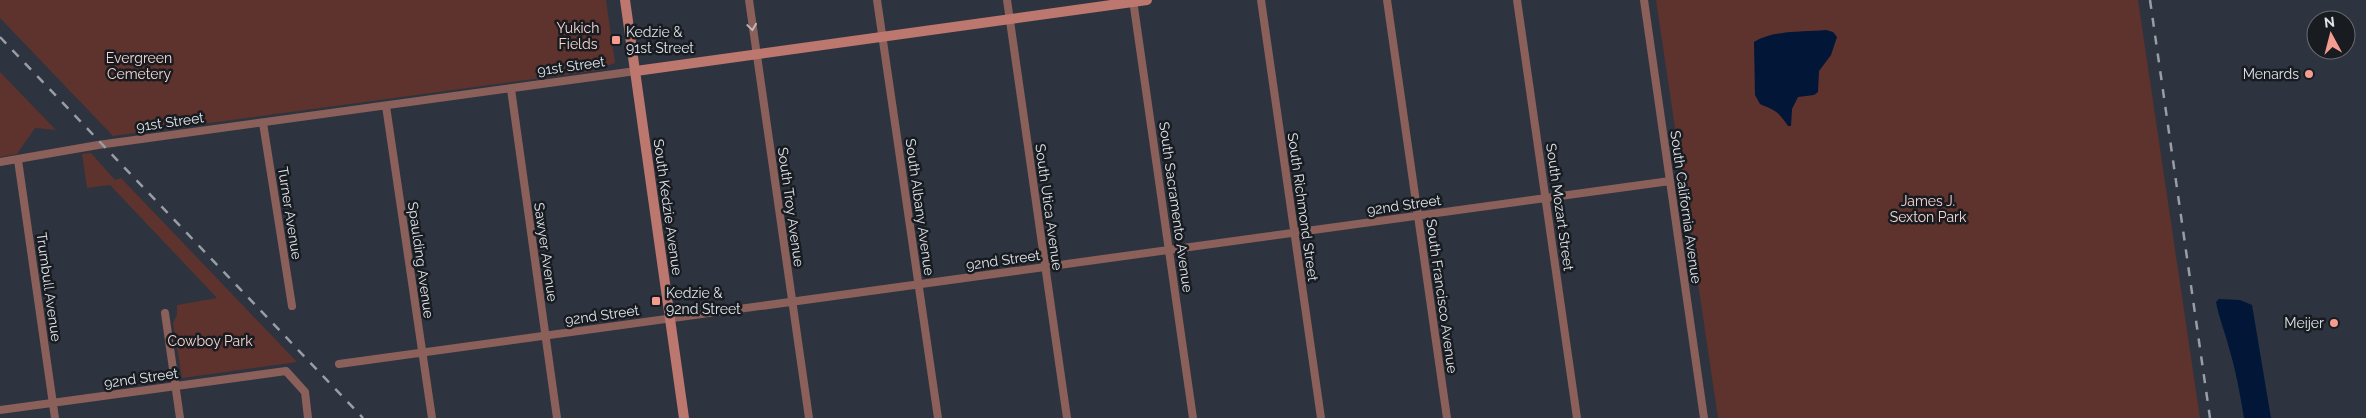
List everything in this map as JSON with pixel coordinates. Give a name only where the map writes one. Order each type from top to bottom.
[{"type":"street","name":"South Kedzie Avenue","points":[[625,0],[684,418]]},
{"type":"street","name":"South Troy Avenue","points":[[748,0],[809,418]]},
{"type":"street","name":"South Albany Avenue","points":[[877,0],[938,418]]},
{"type":"street","name":"South Utica Avenue","points":[[1007,0],[1067,418]]},
{"type":"street","name":"91st Street","points":[[0,162],[98,145],[1147,0]]},
{"type":"street","name":"South Richmond Street","points":[[1261,0],[1321,418]]},
{"type":"street","name":"South Francisco Avenue","points":[[1387,0],[1446,418]]},
{"type":"street","name":"South Mozart Street","points":[[1518,0],[1577,418]]},
{"type":"street","name":"South California Avenue","points":[[1644,0],[1704,418]]},
{"type":"street","name":"South Sacramento Avenue","points":[[1133,1],[1193,418]]},
{"type":"street","name":"Sawyer Avenue","points":[[510,89],[557,418]]},
{"type":"street","name":"Spaulding Avenue","points":[[386,106],[432,418]]},
{"type":"street","name":"Turner Avenue","points":[[263,123],[292,306]]},
{"type":"street","name":"Trumbull Avenue","points":[[18,160],[55,418]]},
{"type":"street","name":"92nd Street","points":[[339,364],[1670,181]]},
{"type":"street","points":[[165,313],[180,418]]},
{"type":"street","name":"92nd Street","points":[[0,410],[286,371],[305,392],[308,418]]},
{"type":"green space","name":"Evergreen Cemetery","points":[[0,0],[606,0],[615,63],[593,71],[113,136],[0,18]]},
{"type":"green space","name":"James J. Sexton Park","points":[[1656,0],[2138,0],[2200,418],[1718,418]]},
{"type":"green space","points":[[0,72],[56,130],[35,128],[17,154],[0,157]]},
{"type":"green space","name":"Cowboy Park","points":[[91,153],[115,180],[121,178],[297,362],[182,378],[173,323],[177,315],[177,305],[217,298],[110,185],[87,188],[82,154]]},
{"type":"water","points":[[1826,30],[1833,32],[1837,37],[1831,55],[1819,71],[1818,92],[1814,95],[1798,97],[1792,109],[1791,126],[1788,126],[1776,112],[1760,104],[1755,95],[1754,42],[1779,33]]},
{"type":"water","points":[[2219,299],[2240,300],[2252,305],[2271,418],[2244,418],[2234,365],[2216,302]]},
{"type":"railway","points":[[2150,0],[2210,418]]},
{"type":"railway","points":[[0,37],[363,418]]},
{"type":"place","name":"Kedzie & 91st Street","points":[[616,40]]},
{"type":"place","name":"Menards","points":[[2309,74]]},
{"type":"place","name":"Kedzie & 92nd Street","points":[[656,301]]},
{"type":"place","name":"Meijer","points":[[2334,323]]},
{"type":"park label","name":"Yukich Fields","points":[[578,36]]}]
